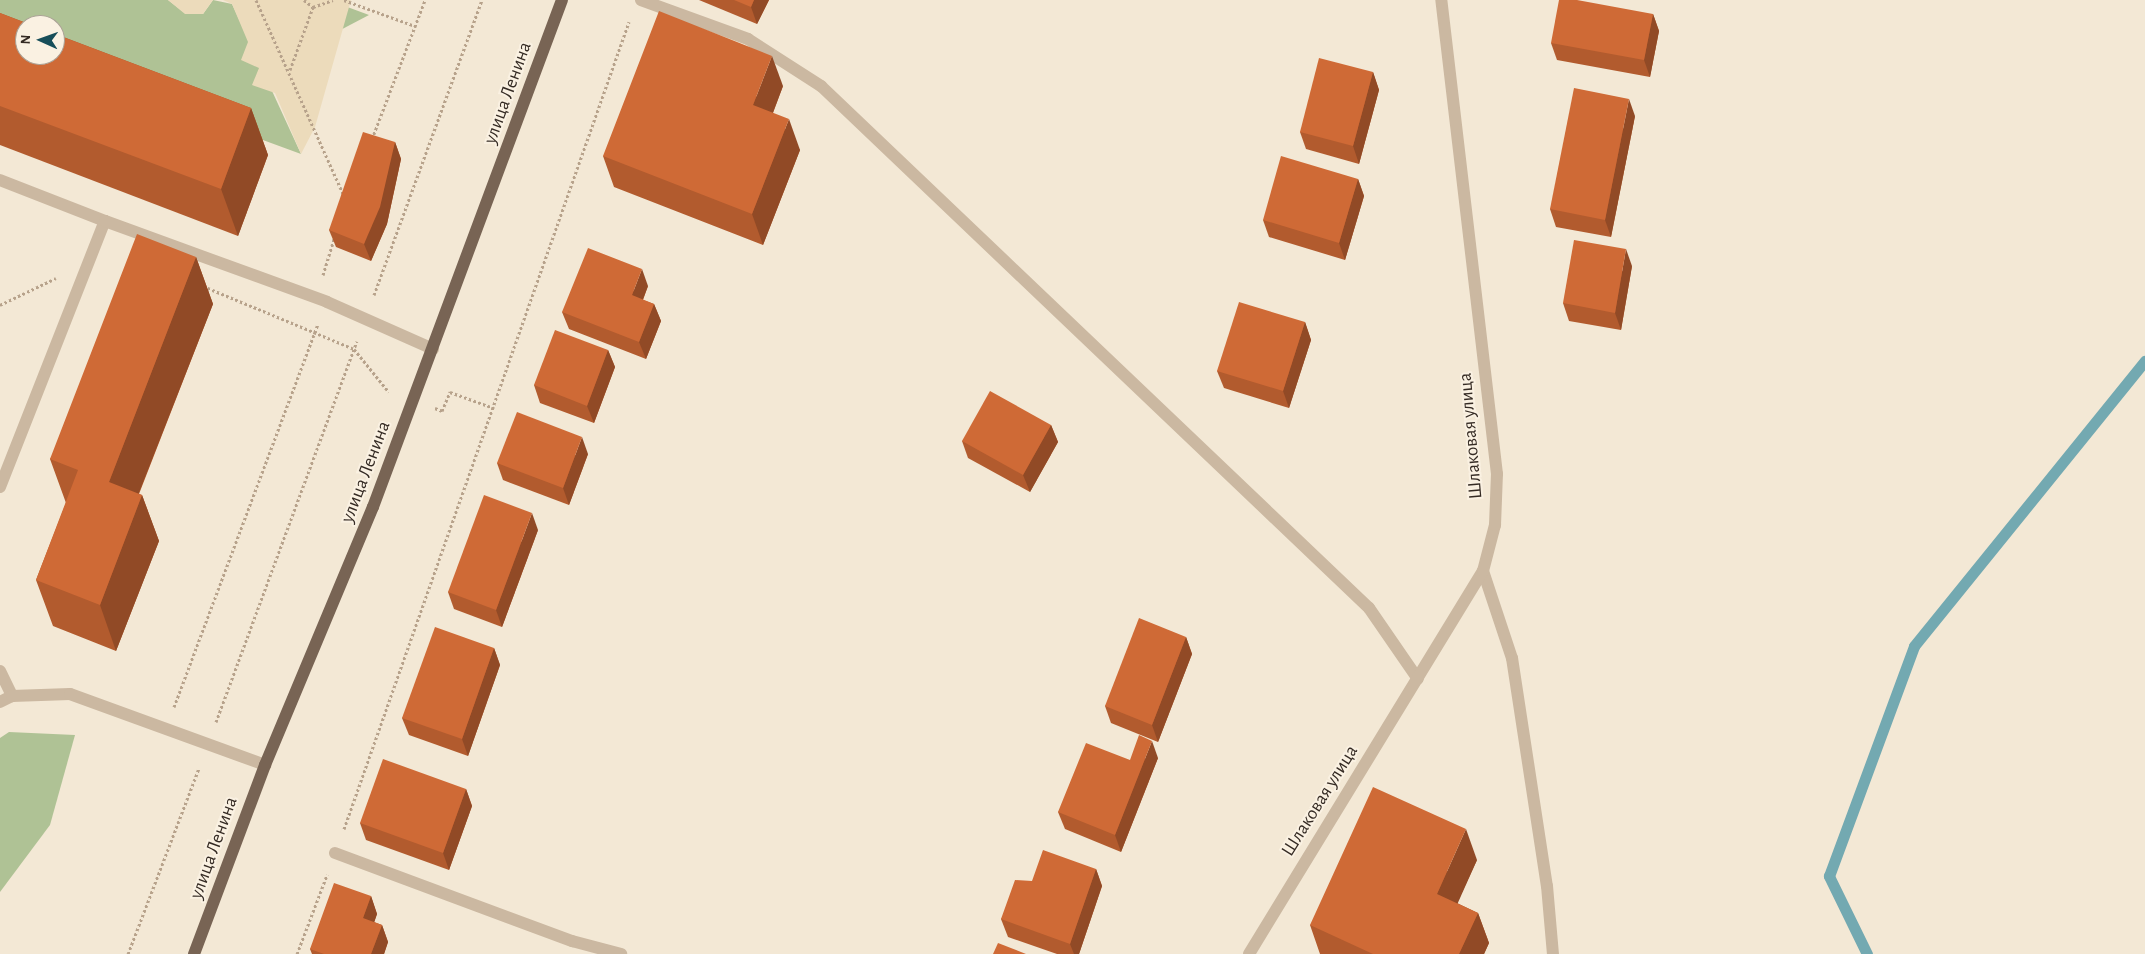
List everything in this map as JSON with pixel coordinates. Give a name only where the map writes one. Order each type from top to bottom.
[{"type":"main road","name":"улица Ленина","points":[[194,954],[265,765],[414,400],[562,0]]},
{"type":"street","points":[[641,0],[748,39],[820,86],[1369,608],[1418,679]]},
{"type":"street","name":"Шлаковая улица","points":[[1249,954],[1483,571],[1495,526],[1497,474],[1441,0]]},
{"type":"street","points":[[0,180],[105,221],[326,302],[433,349]]},
{"type":"street","points":[[0,487],[92,261],[105,221]]},
{"type":"street","points":[[1483,571],[1512,658],[1547,886],[1553,954]]},
{"type":"street","points":[[0,671],[12,696]]},
{"type":"street","points":[[0,702],[12,696],[70,694],[209,741],[265,765]]},
{"type":"street","points":[[335,853],[572,941],[620,954]]},
{"type":"path","points":[[256,0],[290,71],[347,203],[351,194]]},
{"type":"path","points":[[304,0],[312,7]]},
{"type":"path","points":[[312,7],[332,0]]},
{"type":"path","points":[[344,0],[415,26]]},
{"type":"path","points":[[369,147],[425,0]]},
{"type":"path","points":[[128,954],[366,318],[482,0]]},
{"type":"path","points":[[290,71],[312,7]]},
{"type":"path","points":[[297,954],[494,408],[630,19]]},
{"type":"path","points":[[166,726],[326,302],[322,267],[336,230]]},
{"type":"path","points":[[0,305],[92,261]]},
{"type":"path","points":[[200,285],[316,331],[354,350],[391,394],[414,400],[442,411],[450,392],[494,408]]},
{"type":"green space","points":[[0,0],[168,0],[186,14],[203,14],[213,0],[232,4],[301,154],[60,65],[65,65],[65,15],[15,15],[15,32],[0,43]]},
{"type":"green space","points":[[342,5],[369,15],[308,47]]},
{"type":"green space","points":[[9,732],[75,735],[50,825],[0,892],[0,738]]},
{"type":"shaded area","points":[[168,0],[213,0],[203,14],[185,14]]},
{"type":"shaded area","points":[[223,0],[351,0],[315,127],[301,154],[275,93],[252,85],[259,68],[241,60],[248,42],[232,4]]},
{"type":"building","points":[[734,0],[754,0],[751,7]]},
{"type":"building","points":[[1559,0],[1577,0],[1653,14],[1644,60],[1551,43]]},
{"type":"building","points":[[659,11],[772,56],[753,105],[789,119],[752,214],[603,156]]},
{"type":"building","points":[[0,13],[15,19],[15,65],[65,65],[65,38],[251,108],[221,189],[0,106]]},
{"type":"building","points":[[1319,58],[1373,72],[1353,146],[1300,132]]},
{"type":"building","points":[[1574,88],[1629,99],[1605,220],[1550,209]]},
{"type":"building","points":[[363,132],[395,142],[380,207],[364,244],[329,230]]},
{"type":"building","points":[[1281,156],[1358,179],[1339,243],[1263,220]]},
{"type":"building","points":[[137,234],[196,257],[109,482],[142,495],[100,605],[36,580],[78,470],[50,459]]},
{"type":"building","points":[[1574,240],[1626,249],[1615,313],[1563,303]]},
{"type":"building","points":[[588,248],[642,269],[632,295],[654,304],[639,342],[562,312]]},
{"type":"building","points":[[1239,302],[1305,322],[1283,391],[1217,371]]},
{"type":"building","points":[[555,330],[608,350],[587,406],[534,385]]},
{"type":"building","points":[[990,391],[1051,425],[1023,475],[962,441]]},
{"type":"building","points":[[517,412],[582,437],[563,488],[497,463]]},
{"type":"building","points":[[484,495],[532,513],[496,610],[448,592]]},
{"type":"building","points":[[1139,618],[1186,637],[1152,725],[1105,706]]},
{"type":"building","points":[[435,627],[494,648],[462,739],[402,718]]},
{"type":"building","points":[[1139,735],[1152,741],[1115,835],[1058,812],[1086,743],[1130,760]]},
{"type":"building","points":[[383,759],[466,789],[443,853],[360,823]]},
{"type":"building","points":[[1373,787],[1466,829],[1437,894],[1478,913],[1459,954],[1373,954],[1310,925]]},
{"type":"building","points":[[1043,850],[1096,869],[1070,944],[1001,919],[1015,880],[1032,881]]},
{"type":"building","points":[[334,883],[371,896],[363,918],[382,925],[371,954],[324,954],[310,949]]},
{"type":"building","points":[[998,943],[1026,954],[993,954]]},
{"type":"waterway","points":[[1867,954],[1829,876],[1914,646],[2145,361]]}]
